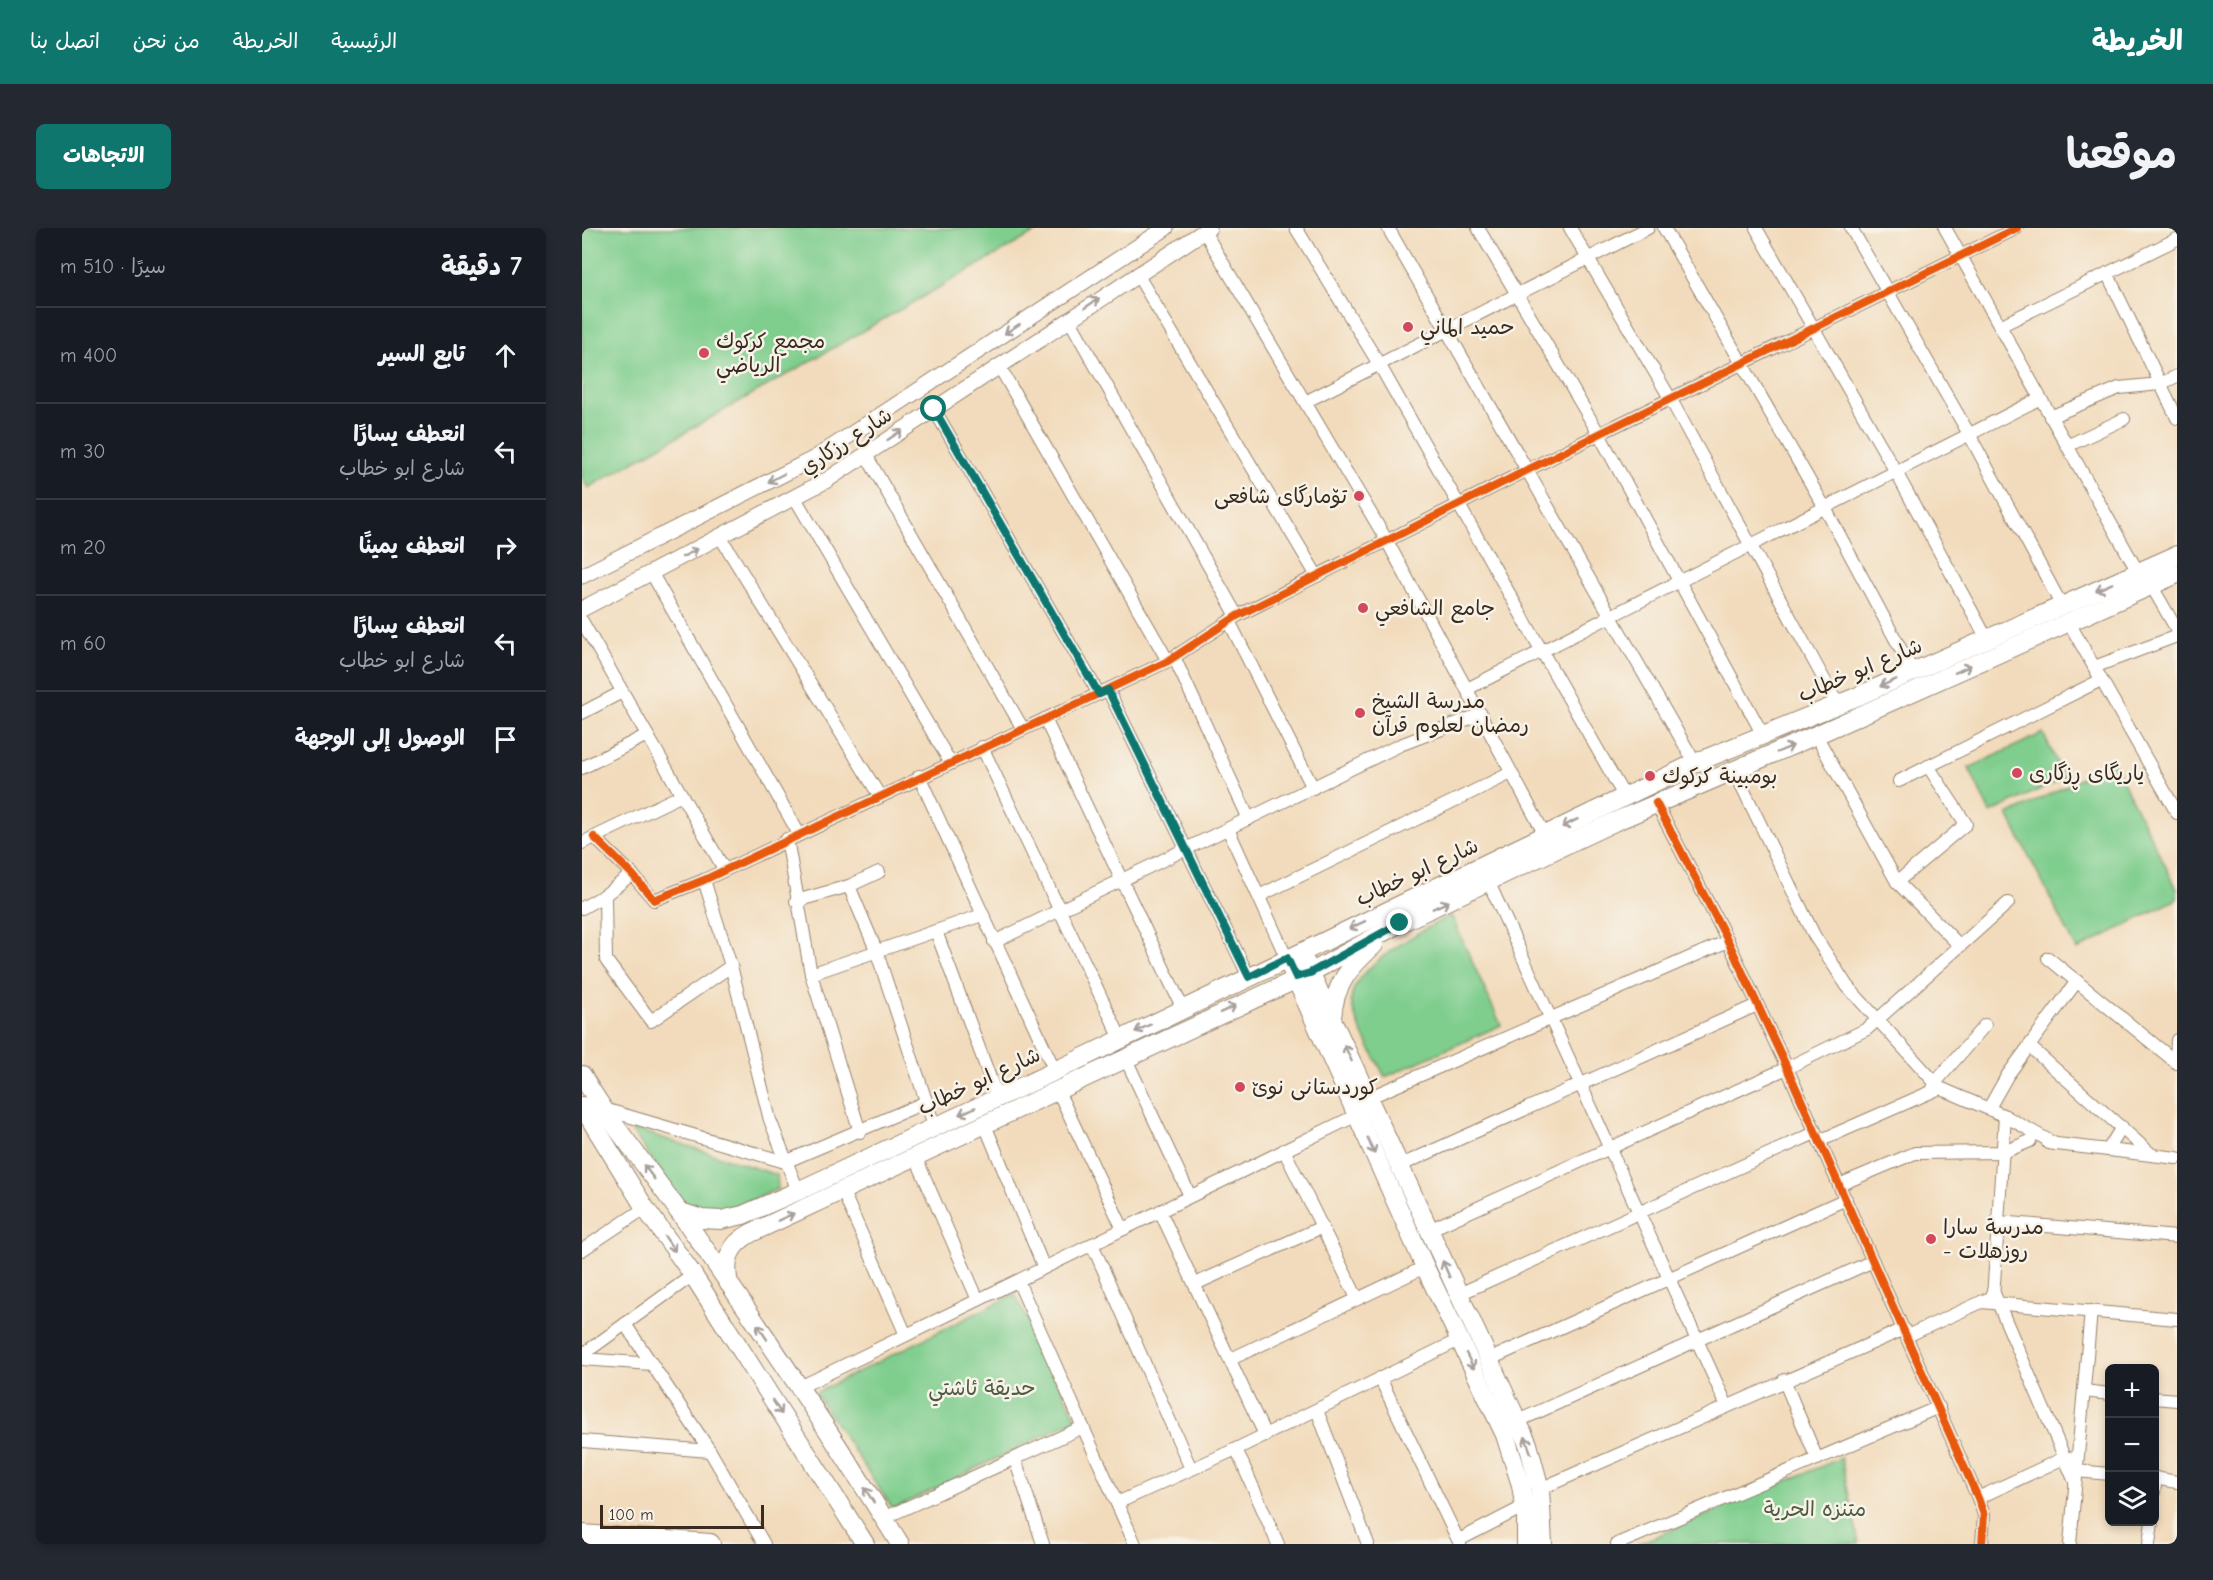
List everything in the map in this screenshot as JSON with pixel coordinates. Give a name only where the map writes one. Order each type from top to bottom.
[{"type":"main road","name":"شارع ابو خطاب","points":[[2065,614],[2138,572],[2177,555]]},
{"type":"main road","name":"شارع ابو خطاب","points":[[729,1284],[727,1268],[731,1249],[739,1239],[751,1233],[916,1158],[1125,1057],[1303,975],[1400,923],[1614,822],[1816,735],[2033,628],[2065,614],[2177,574]]},
{"type":"main road","name":"شارع ابو خطاب","points":[[678,1211],[692,1217],[710,1220],[743,1215],[1055,1071],[1695,762],[1838,705],[1987,639],[2033,628]]},
{"type":"main road","points":[[1606,805],[1614,822]]},
{"type":"main road","points":[[1332,1018],[1333,997],[1342,979],[1369,949],[1400,923]]},
{"type":"main road","points":[[1294,955],[1357,1115],[1425,1267],[1510,1446],[1525,1506],[1526,1544]]},
{"type":"main road","points":[[1303,975],[1332,1018],[1457,1295],[1518,1421],[1535,1465],[1540,1489],[1543,1544]]},
{"type":"main road","points":[[582,1076],[800,1387],[900,1544]]},
{"type":"main road","points":[[582,1106],[645,1208],[693,1275],[865,1544]]},
{"type":"main road","points":[[743,1215],[751,1233]]},
{"type":"main road","points":[[582,1535],[633,1541],[710,1544]]},
{"type":"street","name":"شارع رزكاري","points":[[582,576],[814,458],[1166,228]]},
{"type":"street","points":[[1296,228],[1379,364],[1624,796]]},
{"type":"street","points":[[1388,228],[1695,762]]},
{"type":"street","points":[[1478,228],[1599,434],[1763,735]]},
{"type":"street","points":[[1570,228],[1670,398],[1838,705]]},
{"type":"street","points":[[1307,401],[1647,228]]},
{"type":"street","points":[[1664,228],[1740,364],[1825,508],[1913,672]]},
{"type":"street","points":[[1756,228],[1896,472],[1987,639]]},
{"type":"street","points":[[1851,228],[1970,434],[2065,614],[2177,813]]},
{"type":"street","points":[[1945,228],[2138,572]]},
{"type":"street","points":[[682,795],[588,840],[632,874],[654,900],[704,880],[919,776],[1171,659],[1233,619],[1317,576],[1670,398],[2018,228]]},
{"type":"street","name":"شارع رزكاري","points":[[582,609],[721,538],[827,480],[1207,229]]},
{"type":"street","points":[[1207,229],[1388,541],[1545,835]]},
{"type":"street","points":[[2000,326],[2177,239]]},
{"type":"street","points":[[2107,273],[2177,418]]},
{"type":"street","points":[[1137,274],[1317,576]]},
{"type":"street","points":[[1069,319],[1233,619],[1313,788]]},
{"type":"street","points":[[999,366],[1171,659],[1249,819]]},
{"type":"street","points":[[2050,417],[2120,388],[2160,384],[2177,376]]},
{"type":"street","points":[[1467,689],[2039,399]]},
{"type":"street","points":[[934,409],[1104,692],[1188,849],[1249,977]]},
{"type":"street","points":[[2067,446],[2124,419]]},
{"type":"street","points":[[866,455],[1023,729]]},
{"type":"street","points":[[814,458],[827,480]]},
{"type":"street","points":[[795,498],[950,762]]},
{"type":"street","points":[[721,538],[879,795]]},
{"type":"street","points":[[651,572],[793,837],[796,901],[811,974],[860,1132]]},
{"type":"street","points":[[2151,585],[2177,630]]},
{"type":"street","points":[[582,621],[724,869]]},
{"type":"street","points":[[2094,666],[2177,636]]},
{"type":"street","points":[[1899,781],[2102,680]]},
{"type":"street","points":[[582,713],[622,692]]},
{"type":"street","points":[[994,942],[1400,745],[1481,714]]},
{"type":"street","points":[[1045,719],[1183,1009]]},
{"type":"street","points":[[582,768],[647,735]]},
{"type":"street","points":[[1816,735],[1897,882],[1960,946]]},
{"type":"street","points":[[982,747],[1121,1039]]},
{"type":"street","points":[[1897,882],[1966,824],[1928,766]]},
{"type":"street","points":[[1734,770],[1814,935],[1847,986],[1935,1088],[1989,1108],[2055,1144]]},
{"type":"street","points":[[1259,896],[1510,773]]},
{"type":"street","points":[[919,776],[1055,1071]]},
{"type":"street","points":[[1656,803],[1728,940],[1939,1407],[1984,1515],[1982,1544]]},
{"type":"street","points":[[1228,829],[1259,896],[1294,955]]},
{"type":"street","points":[[796,901],[849,886],[879,872]]},
{"type":"street","points":[[582,908],[605,895],[632,874]]},
{"type":"street","points":[[704,880],[731,966],[770,1120],[798,1191]]},
{"type":"street","points":[[1488,883],[1727,1406]]},
{"type":"street","points":[[849,886],[876,950],[934,1125]]},
{"type":"street","points":[[605,895],[606,960],[651,1021],[731,966]]},
{"type":"street","points":[[1429,1230],[1787,1068],[1867,1029],[2008,903]]},
{"type":"street","points":[[811,974],[982,915]]},
{"type":"street","points":[[936,931],[997,1097]]},
{"type":"street","points":[[1368,1098],[1728,940]]},
{"type":"street","points":[[2048,958],[2176,1062]]},
{"type":"street","points":[[1989,1108],[2007,1077],[2077,981]]},
{"type":"street","points":[[1399,1166],[1757,1005]]},
{"type":"street","points":[[1457,1295],[1639,1213],[1935,1088],[1985,1025]]},
{"type":"street","points":[[2176,1062],[2177,1040]]},
{"type":"street","points":[[2030,1046],[2151,1154]]},
{"type":"street","points":[[1125,1057],[1190,1196]]},
{"type":"street","points":[[1058,1091],[1123,1229]]},
{"type":"street","points":[[603,1109],[785,1162],[926,1102]]},
{"type":"street","points":[[800,1387],[1357,1115]]},
{"type":"street","points":[[2005,1116],[1992,1299],[2064,1458],[2076,1471],[2105,1474]]},
{"type":"street","points":[[985,1125],[1044,1268]]},
{"type":"street","points":[[2108,1149],[2122,1127]]},
{"type":"street","points":[[2005,1138],[2177,1158]]},
{"type":"street","points":[[1839,1185],[1915,1153],[2004,1152],[2030,1141]]},
{"type":"street","points":[[1284,1150],[1357,1298]]},
{"type":"street","points":[[916,1158],[978,1300]]},
{"type":"street","points":[[843,1192],[906,1335]]},
{"type":"street","points":[[1488,1360],[1846,1199]]},
{"type":"street","points":[[582,1250],[645,1208]]},
{"type":"street","points":[[1161,1211],[1265,1435]]},
{"type":"street","points":[[1998,1222],[2177,1237]]},
{"type":"street","points":[[1195,1284],[1322,1227]]},
{"type":"street","points":[[1092,1244],[1191,1469]]},
{"type":"street","points":[[1518,1421],[1874,1261]]},
{"type":"street","points":[[1231,1359],[1425,1267]]},
{"type":"street","points":[[582,1355],[693,1275]]},
{"type":"street","points":[[1018,1281],[1135,1544]]},
{"type":"street","points":[[1540,1489],[1784,1380],[1992,1299],[2177,1319]]},
{"type":"street","points":[[2070,1544],[2091,1311]]},
{"type":"street","points":[[625,1324],[710,1451],[764,1544]]},
{"type":"street","points":[[1117,1503],[1236,1449],[1459,1340]]},
{"type":"street","points":[[582,1359],[652,1364]]},
{"type":"street","points":[[1380,1378],[1459,1542],[1525,1506]]},
{"type":"street","points":[[1784,1380],[1817,1460]]},
{"type":"street","points":[[2084,1391],[2105,1394]]},
{"type":"street","points":[[2159,1398],[2177,1400]]},
{"type":"street","points":[[1617,1544],[1939,1407]]},
{"type":"street","points":[[1317,1410],[1368,1544]]},
{"type":"street","points":[[884,1518],[1083,1427]]},
{"type":"street","points":[[582,1441],[710,1451]]},
{"type":"street","points":[[1236,1449],[1278,1544]]},
{"type":"street","points":[[2064,1458],[2076,1471]]},
{"type":"street","points":[[1978,1497],[2064,1458]]},
{"type":"street","points":[[1015,1460],[1043,1544]]},
{"type":"street","points":[[2159,1479],[2177,1482]]},
{"type":"street","points":[[2149,1544],[2151,1526]]},
{"type":"green space","name":"مجمع كركوك الرياضي","points":[[582,228],[1043,228],[588,488],[582,478]]},
{"type":"green space","name":"یاریگای ڕزگاری","points":[[2043,733],[2064,778],[1990,813],[1969,768]]},
{"type":"green space","points":[[2113,762],[2177,889],[2177,899],[2077,950],[2008,815]]},
{"type":"green space","points":[[1451,915],[1501,1025],[1385,1077],[1358,1023],[1352,1005],[1353,992],[1360,978],[1389,952]]},
{"type":"green space","points":[[629,1127],[777,1175],[778,1189],[742,1204],[720,1209],[708,1210],[682,1202]]},
{"type":"green space","name":"حديقة ئاشتي","points":[[1015,1294],[1077,1419],[893,1509],[815,1393]]},
{"type":"green space","name":"متنزه الحرية","points":[[1841,1458],[1859,1544],[1638,1544]]},
{"type":"cycle path","points":[[594,837],[632,874],[654,900],[704,880],[1168,661],[1237,616],[2017,228]]},
{"type":"cycle path","points":[[1656,803],[1728,941],[1787,1068],[1978,1498],[1984,1515],[1982,1544]]},
{"type":"place","name":"حميد الماني","points":[[1408,327]]},
{"type":"place","name":"مجمع كركوك الرياضي","points":[[704,353]]},
{"type":"place","name":"تۆمارگاى شافعى","points":[[1359,496]]},
{"type":"place","name":"جامع الشافعي","points":[[1363,608]]},
{"type":"place","name":"مدرسة الشيخ رمضان لعلوم قرآن","points":[[1360,713]]},
{"type":"place","name":"یاریگای ڕزگاری","points":[[2017,773]]},
{"type":"place","name":"بومبينة كركوك","points":[[1650,776]]},
{"type":"place","name":"کوردستانی نوێ","points":[[1240,1087]]},
{"type":"place","name":"مدرسة سارا - روزهلات","points":[[1931,1239]]},
{"type":"route","points":[[934,409],[1099,694],[1108,690],[1249,977],[1287,958],[1296,977],[1310,973],[1400,923]]}]
